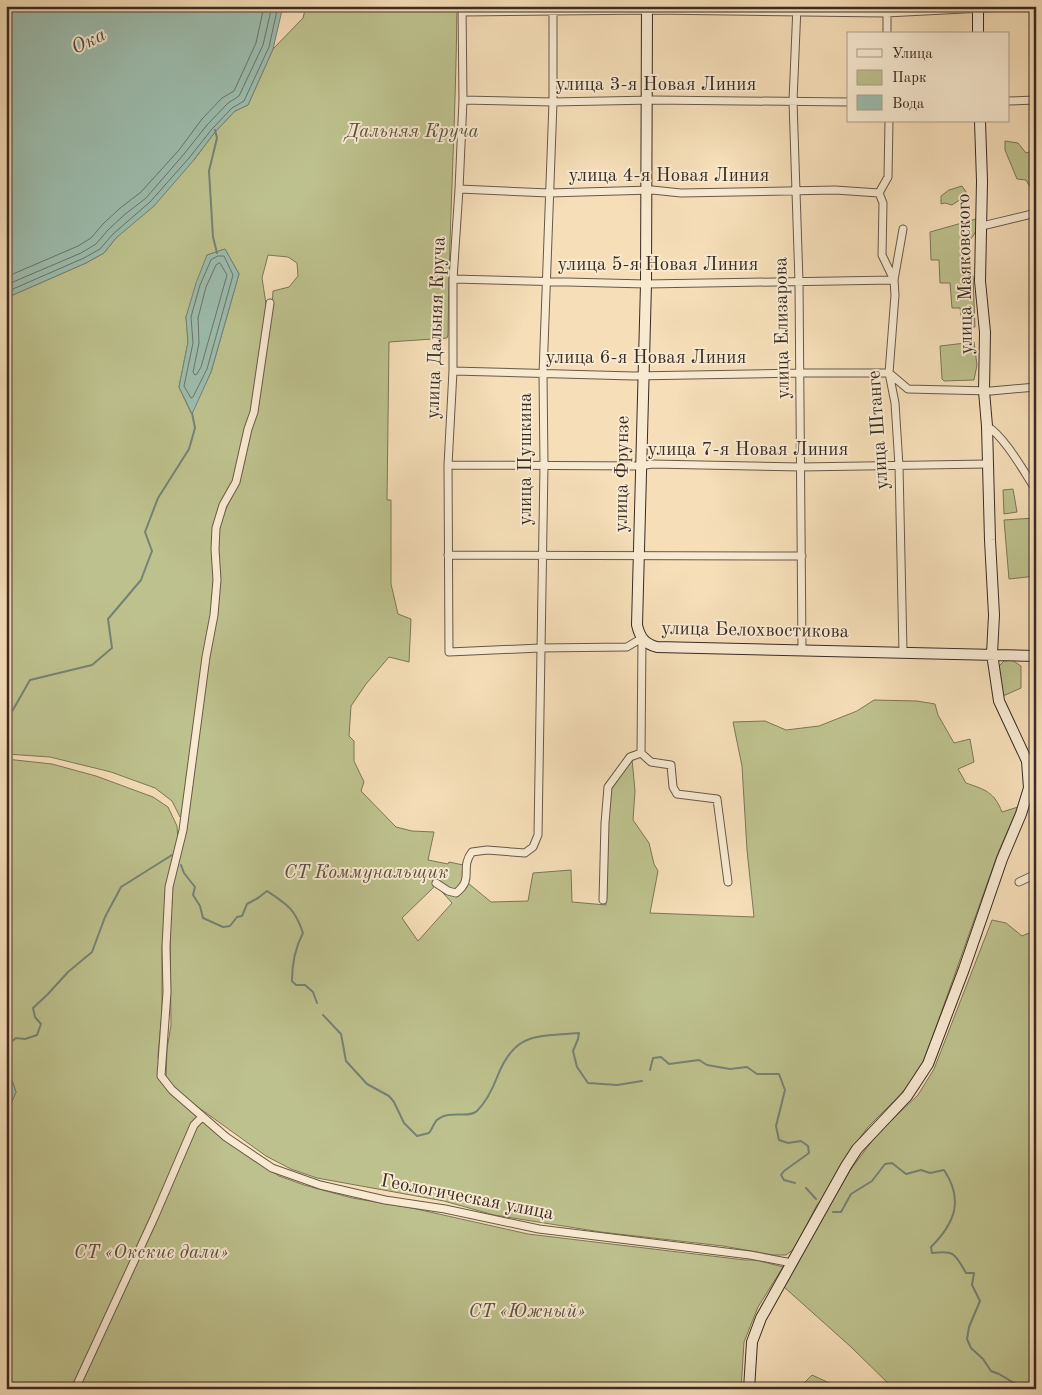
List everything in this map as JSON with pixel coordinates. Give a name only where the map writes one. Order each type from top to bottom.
[{"type":"street","points":[[462,9],[886,9],[1024,6],[1036,10]]},
{"type":"street","points":[[978,7],[978,32]]},
{"type":"street","name":"улица Дальняя Круча","points":[[449,652],[448,465],[453,372],[453,279],[463,100],[462,9]]},
{"type":"street","name":"улица Пушкина","points":[[436,883],[448,891],[456,893],[464,887],[466,882],[466,859],[472,852],[487,850],[525,853],[533,847],[538,836],[544,465],[543,374],[553,102],[552,9]]},
{"type":"street","name":"улица Фрунзе","points":[[641,753],[642,638],[637,625],[646,284],[647,9]]},
{"type":"street","name":"улица Елизарова","points":[[797,9],[793,101],[799,282],[802,650]]},
{"type":"street","points":[[886,9],[887,32]]},
{"type":"street","name":"улица 3-я Новая Линия","points":[[463,100],[553,102],[646,100],[847,102]]},
{"type":"street","points":[[1010,100],[1036,100]]},
{"type":"street","points":[[879,193],[888,177],[889,122]]},
{"type":"street","name":"улица Маяковского","points":[[749,1389],[752,1342],[756,1330],[792,1263],[857,1149],[907,1096],[928,1064],[964,969],[1002,859],[1026,799],[1028,788],[1027,761],[999,701],[992,654],[994,615],[984,391],[985,332],[980,281],[982,226],[980,122]]},
{"type":"street","name":"улица 4-я Новая Линия","points":[[459,189],[549,193],[835,190],[879,193]]},
{"type":"street","name":"улица Штанге","points":[[879,193],[883,203],[882,255],[894,280],[895,295],[888,373],[895,403],[899,466],[903,652]]},
{"type":"street","points":[[982,226],[1036,213]]},
{"type":"street","points":[[894,280],[902,229]]},
{"type":"street","name":"улица 5-я Новая Линия","points":[[453,279],[646,284],[894,280]]},
{"type":"street","name":"Геологическая улица","points":[[270,303],[254,412],[248,429],[236,482],[223,505],[216,528],[217,580],[214,615],[206,657],[183,830],[169,887],[166,947],[167,992],[161,1076],[202,1117],[226,1137],[272,1168],[320,1185],[385,1200],[539,1229],[750,1255],[792,1263]]},
{"type":"street","name":"улица 6-я Новая Линия","points":[[453,372],[643,376],[888,373]]},
{"type":"street","points":[[888,373],[908,389],[984,391],[1036,387]]},
{"type":"street","points":[[987,426],[993,429],[1017,460],[1036,490]]},
{"type":"street","name":"улица 7-я Новая Линия","points":[[448,465],[640,466],[652,464],[801,467],[987,464]]},
{"type":"street","points":[[448,555],[802,556]]},
{"type":"street","name":"улица Белохвостикова","points":[[449,652],[626,647],[642,638],[648,645],[657,647],[1036,656]]},
{"type":"street","points":[[603,900],[608,787],[630,757],[641,753],[651,762],[671,765],[673,787],[677,794],[717,799],[728,882]]},
{"type":"street","points":[[1028,776],[1036,787]]},
{"type":"street","points":[[1019,882],[1036,874]]},
{"type":"street","points":[[75,1389],[154,1218],[194,1125],[202,1117]]},
{"type":"green space","points":[[306,6],[457,6],[448,335],[447,338],[389,342],[387,500],[391,500],[391,584],[398,614],[411,619],[409,662],[389,657],[366,684],[351,706],[349,736],[354,741],[354,761],[364,782],[361,791],[396,827],[412,831],[434,832],[428,860],[468,866],[468,883],[491,902],[528,901],[533,873],[571,870],[572,902],[606,905],[607,833],[610,790],[632,759],[635,791],[633,820],[649,843],[654,864],[658,871],[650,913],[754,917],[747,850],[742,766],[733,722],[765,721],[786,730],[819,726],[857,711],[874,700],[917,701],[935,704],[938,715],[954,743],[970,739],[974,762],[958,769],[966,783],[989,793],[996,800],[1002,812],[1018,807],[998,853],[925,1058],[913,1080],[868,1127],[848,1154],[825,1195],[817,1205],[794,1249],[786,1255],[773,1255],[723,1246],[601,1232],[494,1215],[444,1201],[317,1178],[291,1169],[266,1156],[177,1092],[166,1078],[167,1049],[171,1025],[170,931],[173,884],[204,681],[214,632],[218,532],[241,474],[272,307],[273,291],[289,287],[298,276],[297,263],[288,257],[268,255],[262,278],[266,304],[265,324],[251,413],[235,477],[215,524],[213,609],[183,816],[180,817],[172,801],[155,788],[111,772],[50,757],[6,754],[6,298],[86,263],[104,253],[116,238],[193,161],[215,132],[235,111],[248,105],[273,49],[303,18]],"holes":[[[225,249],[239,274],[211,372],[191,413],[179,387],[188,342],[186,317],[207,255]],[[436,885],[452,903],[418,941],[402,918]]]},
{"type":"green space","points":[[1005,141],[1018,143],[1026,153],[1036,150],[1036,192],[1033,192],[1026,180],[1017,179],[1005,150]]},
{"type":"green space","points":[[962,186],[966,192],[964,197],[952,205],[941,204],[941,196],[949,190]]},
{"type":"green space","points":[[976,219],[977,228],[963,252],[962,258],[964,277],[973,276],[975,327],[963,328],[960,308],[952,308],[950,283],[940,283],[939,260],[931,260],[930,232]]},
{"type":"green space","points":[[974,342],[977,365],[974,380],[944,381],[942,379],[940,346]]},
{"type":"green space","points":[[1013,489],[1017,512],[1004,514],[1003,490]]},
{"type":"green space","points":[[1035,518],[1036,576],[1009,579],[1004,520]]},
{"type":"green space","points":[[1012,660],[1021,666],[1021,688],[1003,696],[999,666],[1004,661]]},
{"type":"green space","points":[[6,759],[52,764],[96,776],[153,797],[168,807],[177,826],[178,840],[167,884],[162,948],[162,1011],[158,1056],[161,1081],[199,1119],[279,1176],[352,1198],[412,1208],[528,1234],[756,1260],[783,1267],[758,1307],[744,1342],[741,1389],[6,1389],[6,1116],[16,1092],[6,1063]]},
{"type":"green space","points":[[992,920],[1006,923],[1022,936],[1036,930],[1036,1389],[894,1389],[851,1347],[784,1287],[822,1217],[851,1169],[878,1133],[918,1095],[934,1069]]},
{"type":"green space","points":[[812,1375],[838,1387],[840,1389],[798,1389]]},
{"type":"water","name":"Ока","points":[[6,6],[283,6],[273,49],[248,105],[235,111],[215,132],[154,206],[116,238],[104,253],[86,263],[6,298]]},
{"type":"water","points":[[225,249],[239,274],[211,372],[192,414],[179,387],[188,342],[186,317],[207,255]]},
{"type":"water","points":[[6,1063],[16,1092],[6,1116]]},
{"type":"waterway","points":[[215,130],[217,138],[209,171],[213,237],[217,253]]},
{"type":"waterway","points":[[6,722],[30,680],[92,665],[112,648],[108,619],[141,580],[152,551],[145,532],[158,498],[189,449],[195,428],[192,413]]},
{"type":"waterway","points":[[6,1046],[16,1038],[25,1039],[37,1035],[41,1024],[35,1017],[33,1008],[68,972],[92,952],[105,917],[121,887],[172,855]]},
{"type":"waterway","points":[[181,865],[184,873],[195,887],[193,895],[200,906],[203,918],[223,927],[230,926],[237,917],[242,916],[247,904],[267,891],[290,908],[297,918],[303,933],[294,956],[292,981],[296,985],[305,985],[313,992],[317,1003]]},
{"type":"waterway","points":[[323,1015],[341,1034],[346,1061],[367,1084],[389,1096],[404,1123],[417,1136],[429,1133],[436,1121],[442,1117],[453,1114],[469,1114],[477,1111],[484,1103],[512,1050],[520,1043],[540,1036],[579,1033],[573,1051],[577,1067],[588,1083],[617,1085],[642,1081]]},
{"type":"waterway","points":[[650,1070],[653,1058],[661,1057],[669,1064],[699,1060],[707,1065],[730,1069],[747,1067],[757,1074],[779,1074],[785,1090],[776,1126],[779,1140],[788,1143],[801,1141],[808,1146],[809,1153],[781,1175],[784,1180],[795,1183]]},
{"type":"waterway","points":[[833,1212],[841,1212],[851,1194],[872,1181],[885,1164],[892,1163],[906,1174],[921,1170],[930,1173],[944,1170],[954,1191],[954,1211],[946,1229],[931,1247],[932,1253],[950,1253],[954,1255],[966,1273],[974,1273],[972,1285],[980,1301],[969,1327],[967,1339],[971,1348],[983,1359],[991,1371],[1024,1389]]},
{"type":"waterway","points":[[806,1188],[816,1199]]},
{"type":"park label","name":"Дальняя Круча","points":[[412,132]]},
{"type":"park label","name":"СТ Коммунальщик","points":[[366,873]]},
{"type":"park label","name":"СТ «Окские дали»","points":[[151,1253]]},
{"type":"park label","name":"СТ «Южный»","points":[[527,1312]]}]
